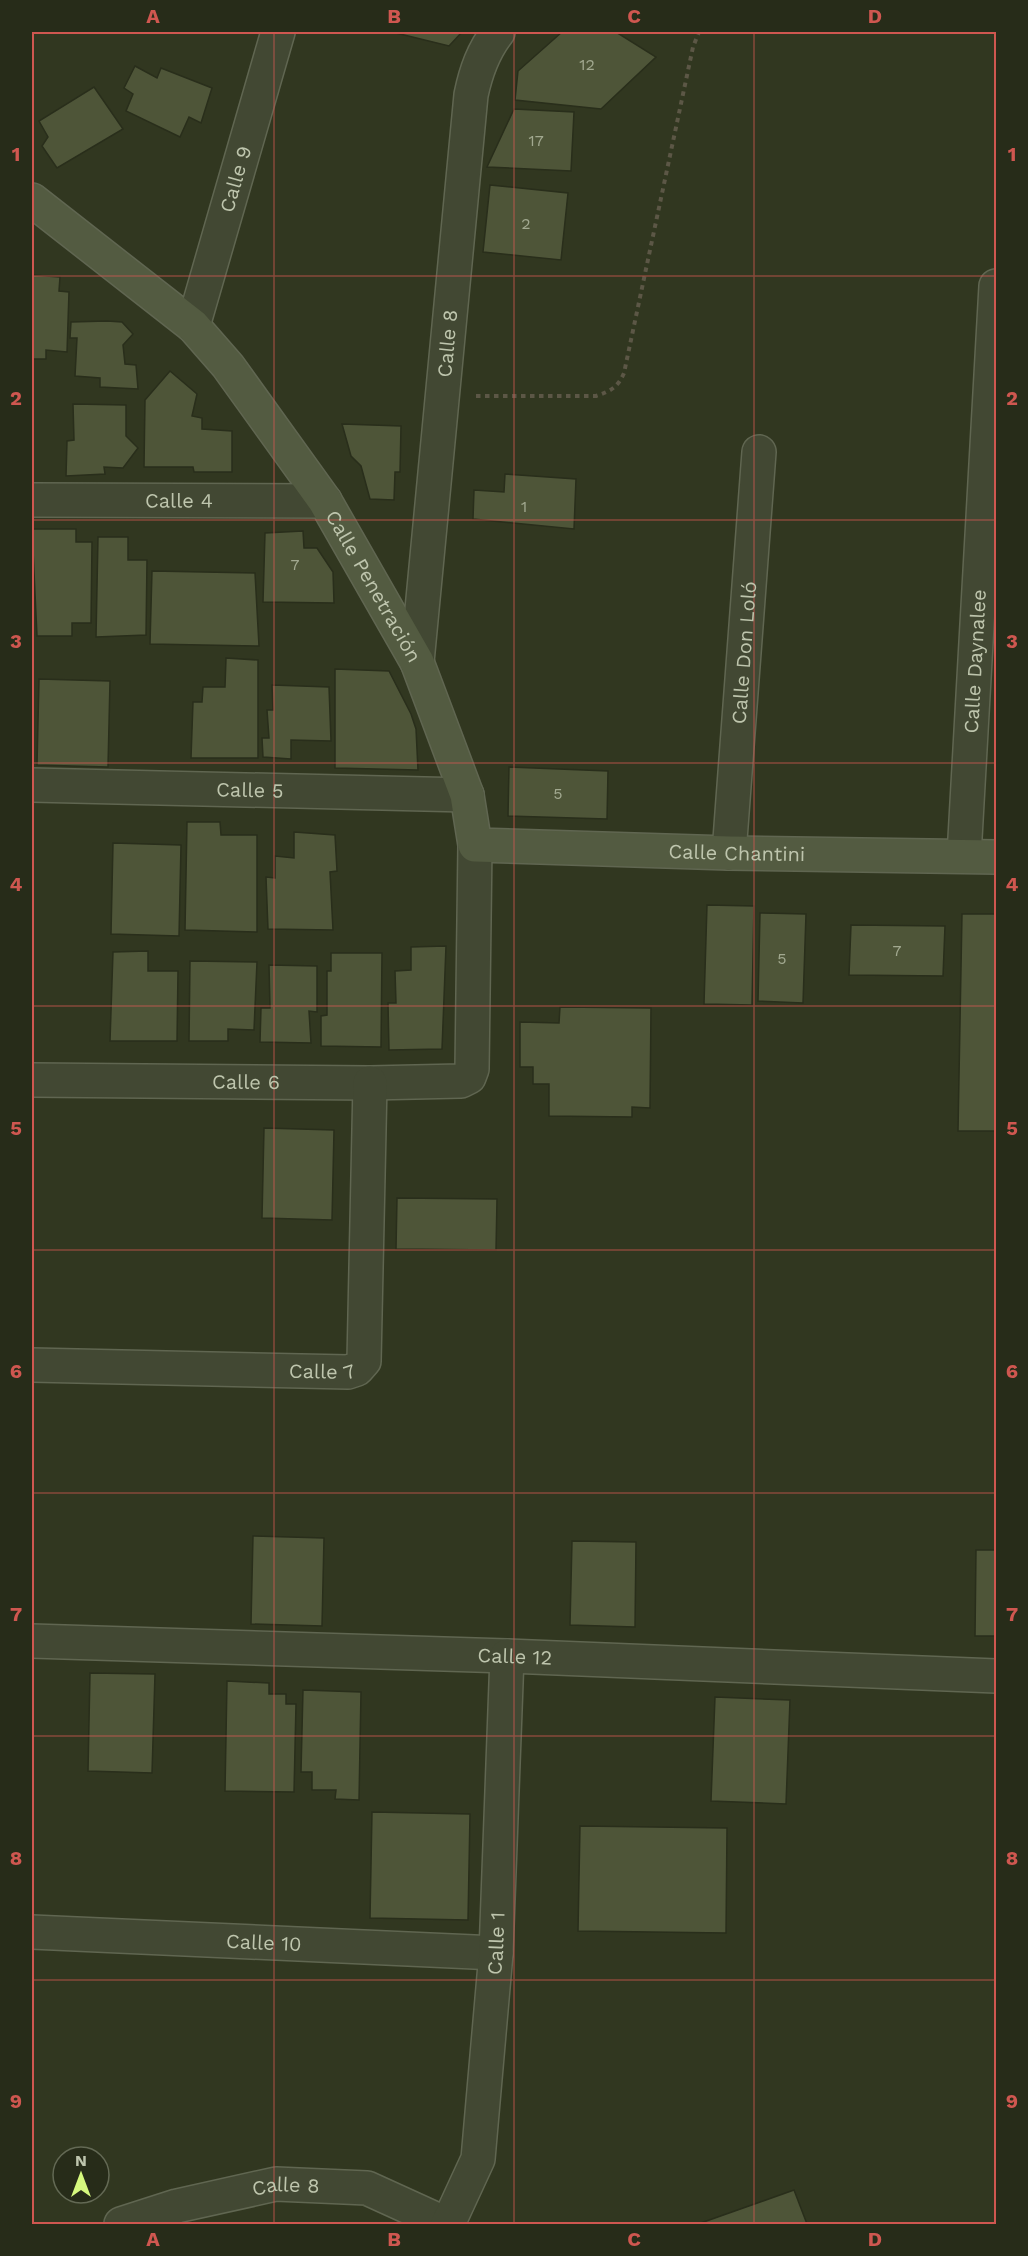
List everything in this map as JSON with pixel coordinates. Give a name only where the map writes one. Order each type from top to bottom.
[{"type":"street","name":"Calle 9","points":[[193,326],[278,32]]},
{"type":"street","name":"Calle 8","points":[[417,662],[471,95],[477,68],[498,32]]},
{"type":"street","name":"Calle Penetración","points":[[32,200],[193,326],[228,366],[325,501],[417,662],[467,795],[476,845],[472,1069],[469,1077],[461,1081]]},
{"type":"street","name":"Calle Daynalee","points":[[964,856],[996,286]]},
{"type":"street","name":"Calle Don Loló","points":[[729,853],[759,452]]},
{"type":"street","name":"Calle 4","points":[[32,500],[325,501]]},
{"type":"street","name":"Calle 5","points":[[32,785],[467,795]]},
{"type":"street","name":"Calle Chantini","points":[[476,845],[729,853],[996,857]]},
{"type":"street","name":"Calle 6","points":[[32,1080],[370,1083],[461,1081]]},
{"type":"street","name":"Calle 7","points":[[32,1365],[348,1372],[357,1369],[364,1361],[370,1083]]},
{"type":"street","name":"Calle 12","points":[[32,1641],[507,1656],[996,1676]]},
{"type":"street","name":"Calle 1","points":[[447,2224],[478,2159],[496,1953],[507,1656]]},
{"type":"street","name":"Calle 10","points":[[32,1932],[496,1953]]},
{"type":"street","name":"Calle 8","points":[[121,2224],[177,2206],[276,2184],[366,2188],[447,2224]]},
{"type":"path","points":[[442,396],[596,396],[611,391],[620,383],[691,58],[699,32]]},
{"type":"building","points":[[392,32],[462,32],[449,46]]},
{"type":"building","points":[[562,32],[616,32],[656,57],[601,109],[515,100],[518,71]]},
{"type":"building","points":[[135,66],[157,78],[161,68],[212,88],[201,123],[189,117],[180,137],[126,111],[133,94],[124,88]]},
{"type":"building","points":[[94,87],[123,129],[57,168],[42,146],[48,137],[39,121]]},
{"type":"building","points":[[514,109],[574,112],[571,171],[487,167]]},
{"type":"building","points":[[490,185],[568,193],[561,260],[483,252]]},
{"type":"building","points":[[32,275],[60,277],[59,291],[69,292],[67,352],[46,350],[46,359],[32,359]]},
{"type":"building","points":[[71,322],[122,322],[133,334],[123,345],[125,364],[136,365],[138,389],[100,387],[100,378],[75,376],[77,338],[70,338]]},
{"type":"building","points":[[170,371],[197,394],[192,416],[202,418],[202,429],[232,431],[232,472],[194,472],[193,467],[144,467],[145,400]]},
{"type":"building","points":[[73,404],[126,405],[126,436],[138,448],[123,468],[104,467],[105,474],[66,476],[67,441],[74,440]]},
{"type":"building","points":[[342,424],[401,426],[400,472],[395,472],[394,500],[370,499],[361,466],[351,456]]},
{"type":"building","points":[[505,474],[576,479],[574,529],[473,519],[474,490],[504,492]]},
{"type":"building","points":[[32,529],[76,529],[76,542],[92,542],[91,623],[72,623],[72,636],[37,636]]},
{"type":"building","points":[[303,531],[304,548],[317,548],[333,572],[334,603],[263,602],[265,533]]},
{"type":"building","points":[[98,537],[128,537],[128,560],[147,560],[146,635],[96,637]]},
{"type":"building","points":[[152,571],[255,573],[259,646],[150,644]]},
{"type":"building","points":[[226,658],[258,660],[258,758],[191,758],[193,702],[202,702],[203,687],[225,687]]},
{"type":"building","points":[[335,669],[389,671],[416,729],[418,770],[335,768]]},
{"type":"building","points":[[39,679],[110,681],[108,767],[37,765]]},
{"type":"building","points":[[272,685],[329,687],[331,741],[291,740],[291,759],[263,757],[262,738],[269,738],[267,710],[273,710]]},
{"type":"building","points":[[996,714],[996,763],[995,763]]},
{"type":"building","points":[[509,767],[608,771],[607,819],[508,816]]},
{"type":"building","points":[[187,822],[220,822],[221,835],[257,835],[257,932],[185,930]]},
{"type":"building","points":[[294,832],[335,835],[337,871],[330,872],[333,930],[268,929],[266,877],[275,878],[275,856],[294,858]]},
{"type":"building","points":[[113,843],[181,845],[179,936],[111,934]]},
{"type":"building","points":[[707,905],[754,906],[752,1005],[704,1004]]},
{"type":"building","points":[[760,913],[806,914],[803,1003],[758,1001]]},
{"type":"building","points":[[962,914],[996,914],[996,1131],[958,1131]]},
{"type":"building","points":[[851,925],[945,926],[943,976],[849,975]]},
{"type":"building","points":[[446,946],[442,1049],[389,1050],[388,1003],[396,1003],[395,971],[411,970],[411,947]]},
{"type":"building","points":[[148,951],[148,971],[178,971],[177,1041],[110,1041],[113,952]]},
{"type":"building","points":[[331,953],[382,953],[381,1047],[321,1046],[321,1016],[327,1015],[327,971],[331,971]]},
{"type":"building","points":[[190,961],[257,962],[254,1030],[228,1029],[228,1041],[189,1041]]},
{"type":"building","points":[[269,965],[317,966],[317,1012],[309,1011],[311,1043],[260,1042],[261,1008],[270,1008]]},
{"type":"building","points":[[560,1007],[651,1008],[650,1108],[632,1107],[632,1117],[549,1116],[549,1084],[533,1084],[533,1067],[520,1067],[520,1022],[559,1023]]},
{"type":"building","points":[[264,1128],[334,1130],[332,1220],[262,1218]]},
{"type":"building","points":[[397,1198],[497,1199],[496,1250],[396,1249]]},
{"type":"building","points":[[253,1536],[324,1538],[322,1626],[251,1624]]},
{"type":"building","points":[[572,1541],[636,1542],[635,1627],[570,1625]]},
{"type":"building","points":[[976,1550],[996,1550],[996,1636],[975,1636]]},
{"type":"building","points":[[90,1673],[155,1674],[152,1773],[88,1771]]},
{"type":"building","points":[[227,1681],[269,1683],[269,1694],[286,1694],[286,1704],[296,1704],[294,1792],[225,1791]]},
{"type":"building","points":[[303,1690],[361,1692],[359,1800],[335,1799],[336,1790],[312,1790],[312,1772],[301,1772]]},
{"type":"building","points":[[715,1697],[790,1700],[786,1804],[711,1801]]},
{"type":"building","points":[[372,1812],[470,1814],[468,1920],[370,1918]]},
{"type":"building","points":[[580,1826],[727,1828],[726,1933],[578,1931]]},
{"type":"building","points":[[794,2190],[807,2224],[698,2224]]}]
